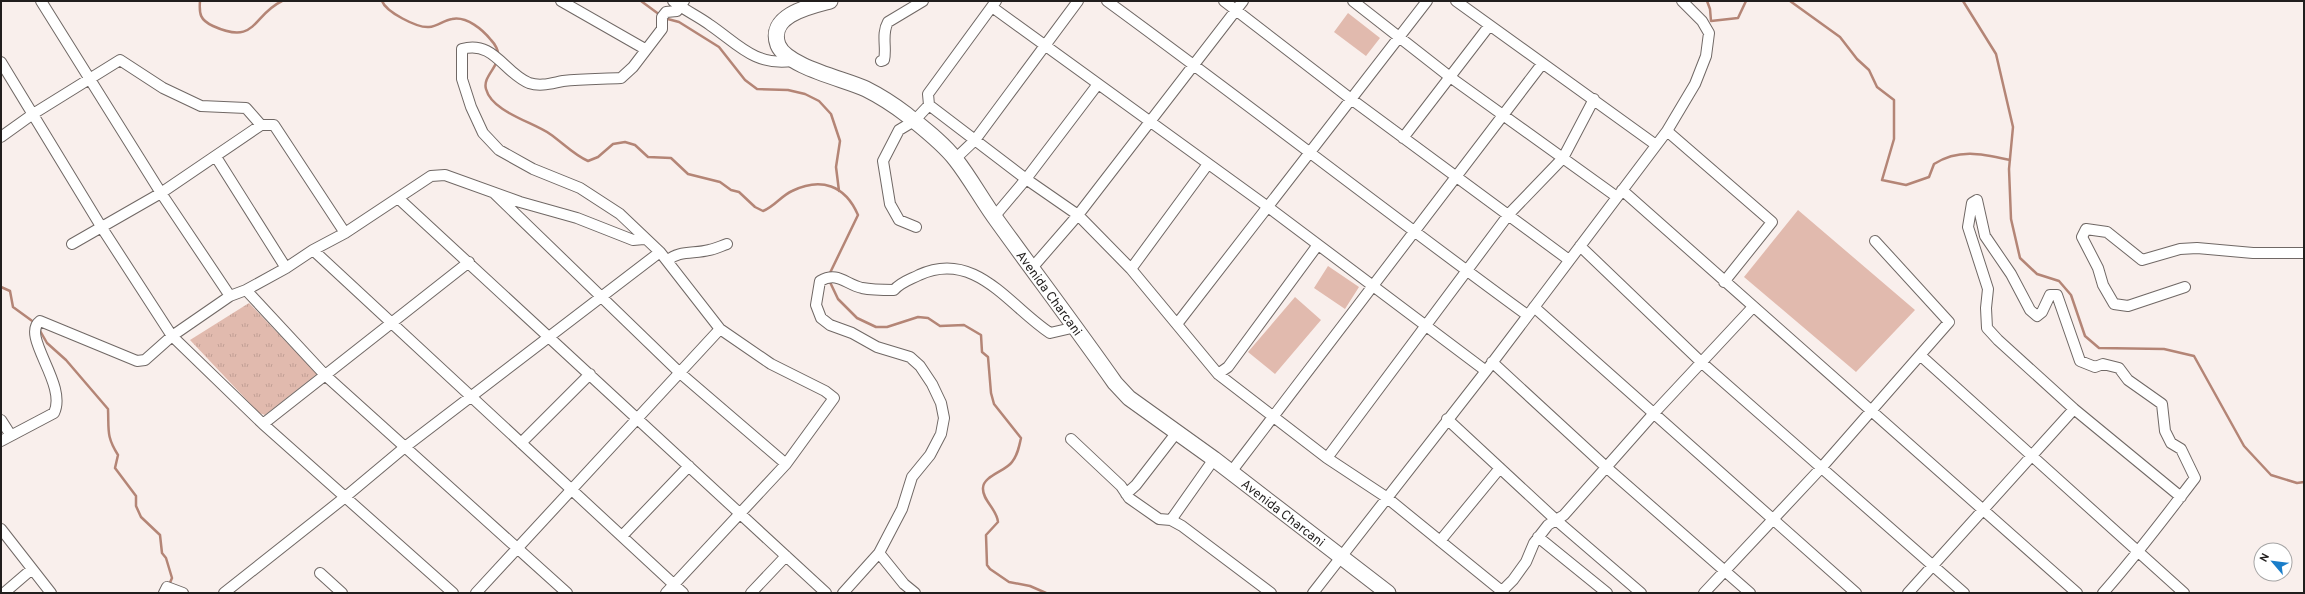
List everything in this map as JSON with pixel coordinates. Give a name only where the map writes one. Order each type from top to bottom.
[{"type":"main road","name":"Avenida Charcani","points":[[830,1],[802,8],[788,16],[778,30],[778,44],[781,51],[792,60],[865,89],[886,100],[914,121],[955,159],[994,217],[1076,327],[1115,383],[1129,398],[1214,459],[1388,593]]},
{"type":"street","points":[[41,1],[161,193],[230,296]]},
{"type":"street","points":[[561,1],[645,49]]},
{"type":"street","points":[[881,61],[884,60],[885,54],[883,43],[888,22],[922,1]]},
{"type":"street","points":[[955,159],[975,140],[1078,1]]},
{"type":"street","points":[[1107,1],[1194,64],[1414,232],[1527,315]]},
{"type":"street","points":[[1224,1],[1351,99],[1454,176],[1509,214],[1569,260]]},
{"type":"street","points":[[1032,268],[1078,215],[1243,1]]},
{"type":"street","points":[[1353,1],[1450,77],[1563,158],[1619,194],[1753,306],[1870,412],[2077,593]]},
{"type":"street","points":[[1177,324],[1398,36],[1427,1]]},
{"type":"street","points":[[1456,1],[1489,26],[1518,44],[1542,64],[1594,99],[1656,145]]},
{"type":"street","points":[[1313,593],[1386,497],[1489,367],[1667,131],[1695,84],[1706,56],[1709,34],[1702,21],[1682,1]]},
{"type":"street","points":[[666,593],[786,464],[832,402],[833,397],[771,364],[720,329],[660,252],[644,239],[620,214],[601,200],[573,185],[533,169],[499,150],[483,133],[471,107],[462,79],[462,49],[472,46],[484,48],[529,83],[541,85],[563,81],[621,78],[632,67],[662,29],[662,17],[666,12],[677,11],[679,3],[741,49],[777,63],[792,60]]},
{"type":"street","points":[[1750,593],[1725,570],[1606,468],[1489,367],[1427,326],[1317,246],[1268,207],[1045,45],[994,4],[928,94],[929,105],[1026,179],[1078,215],[1131,269],[1218,374],[1327,458],[1386,497],[1502,592],[1526,562],[1538,537],[1548,524],[1564,515],[1606,468],[1654,412],[1753,306]]},
{"type":"street","points":[[1403,138],[1489,26]]},
{"type":"street","points":[[1,137],[32,114],[120,60],[163,88],[201,106],[246,108],[261,125]]},
{"type":"street","points":[[1,62],[102,228],[172,336],[263,424],[452,593]]},
{"type":"street","points":[[1231,472],[1414,232],[1454,176],[1542,64]]},
{"type":"street","points":[[994,217],[1026,179],[1098,84]]},
{"type":"street","points":[[1327,458],[1468,272],[1509,214],[1563,158],[1594,99]]},
{"type":"street","points":[[916,227],[899,220],[890,204],[883,161],[899,130],[914,121],[929,105]]},
{"type":"street","points":[[72,244],[161,193],[261,125],[274,125],[345,233]]},
{"type":"street","points":[[1667,131],[1772,222],[1724,282]]},
{"type":"street","points":[[216,157],[286,268]]},
{"type":"street","points":[[1131,269],[1208,164]]},
{"type":"street","points":[[1,441],[10,434],[54,413],[57,406],[58,399],[51,376],[37,343],[35,332],[37,324],[40,321],[137,361],[145,360],[172,336],[230,296],[246,290],[286,268],[313,250],[345,233],[431,176],[445,175],[520,202],[577,218],[633,240],[644,239]]},
{"type":"street","points":[[490,190],[680,373],[786,464]]},
{"type":"street","points":[[398,198],[550,336],[826,593]]},
{"type":"street","points":[[2104,593],[2139,553],[2181,497],[2195,478],[2181,449],[2171,443],[2165,431],[2162,404],[2128,380],[2119,368],[2103,364],[2096,367],[2080,361],[2058,295],[2050,295],[2042,312],[2038,316],[2030,310],[2011,274],[1985,236],[1977,200],[1972,203],[1968,227],[1988,289],[1986,308],[1987,328],[1998,340],[2074,409],[2181,497]]},
{"type":"street","points":[[2185,287],[2128,306],[2114,304],[2103,285],[2098,268],[2082,237],[2086,229],[2107,232],[2142,260],[2180,249],[2197,248],[2252,253],[2304,254]]},
{"type":"street","points":[[1704,593],[1822,467],[1949,322],[1876,241]]},
{"type":"street","points":[[667,261],[672,256],[693,250],[708,251],[727,244]]},
{"type":"street","points":[[1218,374],[1228,367],[1317,246]]},
{"type":"street","points":[[1580,246],[1701,362],[1964,593]]},
{"type":"street","points":[[313,250],[683,593]]},
{"type":"street","points":[[224,593],[344,498],[405,447],[660,252]]},
{"type":"street","points":[[263,424],[469,262]]},
{"type":"street","points":[[843,593],[879,553],[902,509],[912,477],[930,455],[941,434],[944,418],[941,403],[932,384],[920,366],[910,357],[877,347],[852,333],[830,325],[821,318],[816,305],[820,281],[828,276],[835,277],[861,288],[894,290],[900,283],[927,271],[942,268],[963,269],[986,281],[1050,333],[1076,327]]},
{"type":"street","points":[[246,290],[325,375],[568,593]]},
{"type":"street","points":[[1534,306],[1856,593]]},
{"type":"street","points":[[476,593],[720,329]]},
{"type":"street","points":[[1920,355],[2184,593]]},
{"type":"street","points":[[521,443],[590,374]]},
{"type":"street","points":[[1908,593],[1984,511],[2074,409]]},
{"type":"street","points":[[1447,419],[1556,520],[1641,593]]},
{"type":"street","points":[[1,420],[10,434]]},
{"type":"street","points":[[1126,494],[1136,485],[1176,432]]},
{"type":"street","points":[[1071,439],[1121,486],[1126,494],[1159,519],[1171,520],[1182,526],[1271,593]]},
{"type":"street","points":[[1171,520],[1214,459]]},
{"type":"street","points":[[622,536],[689,466]]},
{"type":"street","points":[[1440,541],[1500,468]]},
{"type":"street","points":[[1,529],[51,593]]},
{"type":"street","points":[[1538,537],[1607,593]]},
{"type":"street","points":[[879,553],[904,584],[915,593]]},
{"type":"street","points":[[752,593],[786,556]]},
{"type":"street","points":[[4,593],[32,569]]},
{"type":"street","points":[[320,573],[342,593]]},
{"type":"street","points":[[164,593],[167,587],[183,593]]},
{"type":"green space","points":[[1348,13],[1380,38],[1366,56],[1334,32]]},
{"type":"green space","points":[[1798,210],[1915,310],[1856,372],[1744,277]]},
{"type":"green space","points":[[1328,266],[1359,287],[1345,309],[1314,288]]},
{"type":"green space","points":[[1295,297],[1321,320],[1275,374],[1248,352]]},
{"type":"green space","points":[[249,303],[317,374],[265,415],[259,413],[190,340]]},
{"type":"waterway","points":[[200,1],[200,13],[205,21],[213,26],[227,31],[238,32],[246,31],[272,7],[282,1]]},
{"type":"waterway","points":[[382,1],[389,10],[395,14],[424,27],[432,27],[452,19],[469,22],[484,32],[495,46],[498,56]]},
{"type":"waterway","points":[[641,1],[660,15]]},
{"type":"waterway","points":[[1707,1],[1710,9],[1711,21],[1738,18],[1746,1]]},
{"type":"waterway","points":[[1790,1],[1840,37],[1857,59],[1869,70],[1877,87],[1894,100],[1894,139],[1882,180],[1906,185],[1929,177],[1934,164],[1943,159],[1962,154],[1981,154],[2010,160]]},
{"type":"waterway","points":[[1963,1],[1996,54],[2013,127],[2009,169],[2011,219],[2020,258],[2037,274],[2059,281],[2071,295],[2085,336],[2099,348],[2164,349],[2194,356],[2244,446],[2271,475],[2297,483],[2304,482]]},
{"type":"waterway","points":[[664,18],[679,22],[719,47],[745,80],[757,89],[788,90],[805,94],[819,101],[831,114],[840,141],[836,167],[839,191]]},
{"type":"waterway","points":[[497,61],[487,78],[485,85],[490,97],[496,104],[514,116],[550,134],[573,152],[588,161],[598,157],[613,144],[625,142],[635,145],[648,157],[671,158],[688,174],[720,182],[731,190],[739,192],[755,207],[763,211],[771,207],[788,193],[803,187],[822,185],[831,186],[839,191],[853,205],[858,215],[829,275]]},
{"type":"waterway","points":[[829,280],[838,299],[857,318],[876,327],[887,327],[918,317],[928,318],[940,326],[964,325],[981,335],[982,352],[988,357],[991,393],[994,404],[1021,438],[1017,453],[1012,462],[987,480],[984,484],[983,492],[995,513],[998,522],[986,535],[987,565],[990,569],[1009,582],[1030,586],[1046,593]]},
{"type":"waterway","points":[[1,287],[10,291],[13,307],[35,323]]},
{"type":"waterway","points":[[39,329],[47,343],[66,360],[108,409],[108,428],[110,438],[118,455],[115,468],[136,496],[136,506],[141,517],[160,535],[162,553],[166,558],[172,578],[169,585]]}]
